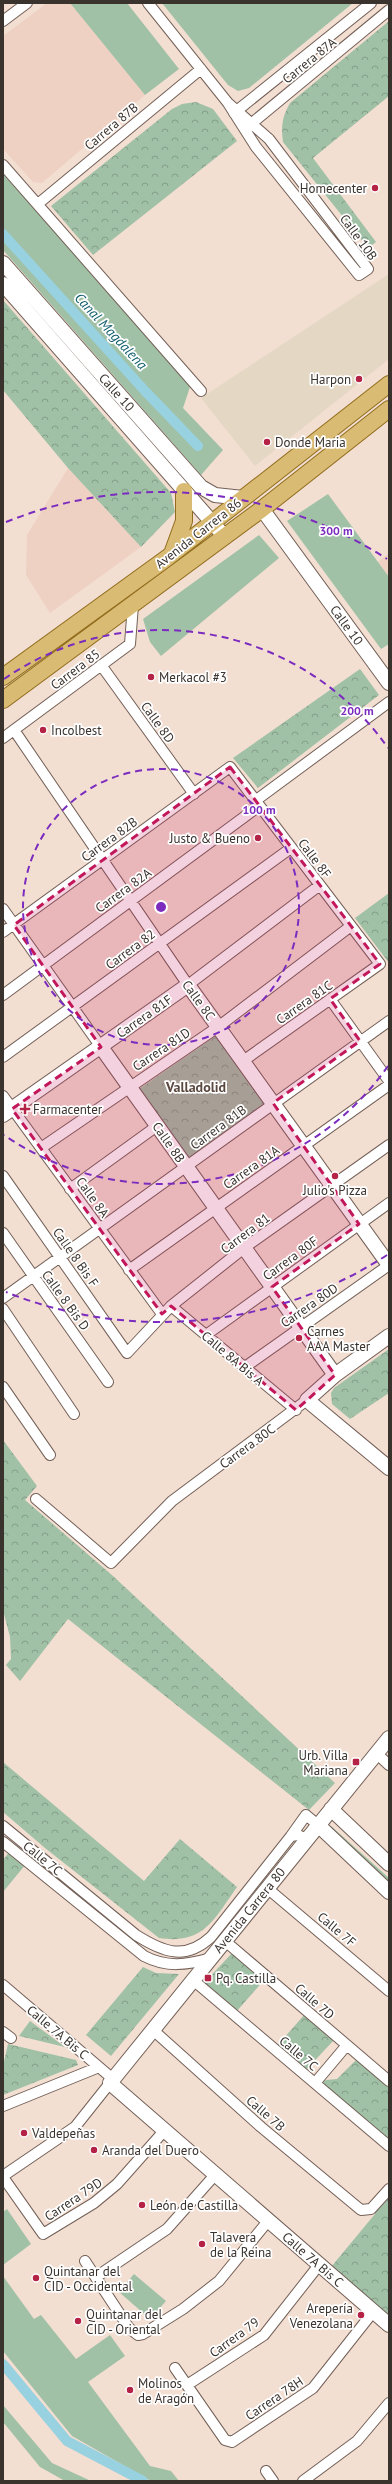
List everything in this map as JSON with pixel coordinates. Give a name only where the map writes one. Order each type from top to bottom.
[{"type":"main road","name":"Avenida Carrera 86","points":[[3,677],[172,554],[389,384]]},
{"type":"main road","name":"Avenida Carrera 86","points":[[3,700],[225,537],[389,409]]},
{"type":"main road","points":[[172,554],[184,521],[184,491]]},
{"type":"street","points":[[3,21],[27,3]]},
{"type":"street","name":"Calle 10B","points":[[148,3],[248,126],[269,139],[368,269],[359,275],[256,147],[248,126]]},
{"type":"street","name":"Carrera 87A","points":[[236,112],[371,3]]},
{"type":"street","name":"Carrera 87A","points":[[248,126],[389,10]]},
{"type":"street","name":"Carrera 87B","points":[[39,203],[201,69]]},
{"type":"street","points":[[3,165],[39,203],[201,391]]},
{"type":"street","name":"Calle 10","points":[[3,264],[201,487],[215,495],[243,498]]},
{"type":"street","name":"Calle 10","points":[[3,284],[225,537]]},
{"type":"street","name":"Calle 10","points":[[262,509],[389,683]]},
{"type":"street","name":"Carrera 85","points":[[3,738],[130,644],[133,605]]},
{"type":"street","name":"Calle 8D","points":[[101,665],[194,794]]},
{"type":"street","name":"Carrera 82A","points":[[3,995],[130,901],[389,702]]},
{"type":"street","name":"Calle 8C","points":[[14,730],[104,859],[159,944],[389,1265]]},
{"type":"street","name":"Carrera 82B","points":[[3,932],[230,767]]},
{"type":"street","name":"Calle 8F","points":[[230,767],[380,964]]},
{"type":"street","name":"Carrera 82","points":[[3,1057],[291,848]]},
{"type":"street","name":"Carrera 81F","points":[[8,1112],[188,985],[320,885]]},
{"type":"street","name":"Calle 8B","points":[[3,909],[335,1375]]},
{"type":"street","name":"Carrera 81D","points":[[42,1148],[129,1086],[218,1027],[351,926]]},
{"type":"street","name":"Carrera 81C","points":[[243,1061],[380,964]]},
{"type":"street","points":[[330,999],[389,1081]]},
{"type":"street","name":"Carrera 81B","points":[[3,1298],[389,1021]]},
{"type":"street","name":"Carrera 81A","points":[[129,1270],[389,1085]]},
{"type":"street","name":"Calle 8A","points":[[3,1096],[8,1112],[42,1148],[162,1314]]},
{"type":"street","points":[[70,1188],[157,1126]]},
{"type":"street","name":"Carrera 81","points":[[127,1353],[162,1314],[244,1248],[389,1145]]},
{"type":"street","name":"Calle 8 Bis F","points":[[3,1176],[127,1353]]},
{"type":"street","name":"Carrera 80F","points":[[206,1335],[389,1203]]},
{"type":"street","name":"Calle 8 Bis D","points":[[3,1233],[108,1382]]},
{"type":"street","name":"Carrera 80D","points":[[245,1367],[389,1265]]},
{"type":"street","name":"Calle 8A Bis A","points":[[171,1306],[296,1410]]},
{"type":"street","points":[[3,1309],[74,1414]]},
{"type":"street","name":"Carrera 80C","points":[[36,1499],[111,1563],[172,1501],[296,1410],[335,1375],[389,1336]]},
{"type":"street","points":[[3,1387],[50,1455]]},
{"type":"street","points":[[307,1400],[389,1468]]},
{"type":"street","name":"Avenida Carrera 80","points":[[111,2081],[389,1738]]},
{"type":"street","points":[[376,1753],[389,1765]]},
{"type":"street","points":[[331,1809],[389,1864]]},
{"type":"street","points":[[291,1836],[306,1815],[389,1892]]},
{"type":"street","name":"Calle 7C","points":[[3,1826],[136,1935],[156,1948],[168,1951],[192,1950],[203,1945],[212,1937],[291,1836]]},
{"type":"street","points":[[291,1836],[298,1835],[307,1839]]},
{"type":"street","name":"Calle 7C","points":[[3,1842],[144,1956],[167,1965],[196,1962],[211,1958]]},
{"type":"street","name":"Calle 7F","points":[[267,1888],[389,1991]]},
{"type":"street","name":"Calle 7D","points":[[225,1941],[389,2081]]},
{"type":"street","name":"Calle 7C","points":[[193,1980],[389,2146]]},
{"type":"street","name":"Calle 7A Bis C","points":[[3,1985],[99,2067],[111,2081],[214,2176],[389,2325]]},
{"type":"street","name":"Calle 7B","points":[[153,2030],[261,2127],[360,2210],[366,2211],[371,2209],[389,2189]]},
{"type":"street","points":[[315,2083],[347,2045]]},
{"type":"street","points":[[3,2106],[99,2067]]},
{"type":"street","points":[[3,2176],[75,2126],[111,2081]]},
{"type":"street","name":"Carrera 79D","points":[[3,2176],[43,2234],[94,2203],[117,2184],[164,2131]]},
{"type":"street","points":[[96,2277],[167,2229],[214,2176]]},
{"type":"street","points":[[85,2261],[129,2328],[138,2335],[151,2329],[183,2309],[219,2281],[268,2221]]},
{"type":"street","name":"Carrera 79","points":[[187,2385],[264,2335],[319,2265]]},
{"type":"street","name":"Carrera 78H","points":[[187,2385],[225,2440],[229,2442],[313,2388],[373,2312]]},
{"type":"street","points":[[175,2368],[187,2385]]},
{"type":"street","points":[[303,2481],[357,2441],[389,2403]]},
{"type":"street","points":[[266,2472],[273,2481]]},
{"type":"highlighted area","points":[[230,767],[380,964],[330,999],[360,1041],[273,1103],[359,1224],[272,1287],[335,1375],[296,1410],[171,1306],[162,1314],[12,1109],[101,1047],[14,925]]},
{"type":"shaded area","points":[[47,3],[70,3],[145,95],[42,183],[33,182],[3,149],[3,36]]},
{"type":"shaded area","points":[[389,274],[389,359],[255,466],[201,398]]},
{"type":"shaded area","points":[[68,468],[141,547],[50,613],[26,575],[27,535]]},
{"type":"shaded area","points":[[389,553],[389,577],[378,562]]},
{"type":"green space","points":[[70,3],[127,3],[179,69],[145,95]]},
{"type":"green space","points":[[162,3],[353,3],[249,88],[238,91],[228,85]]},
{"type":"green space","points":[[389,21],[389,96],[313,158],[376,242],[368,248],[283,142],[282,126],[285,113],[290,103]]},
{"type":"green space","points":[[196,102],[213,109],[237,141],[93,255],[51,206],[172,109],[182,104]]},
{"type":"green space","points":[[3,174],[105,287],[190,387],[183,408],[223,450],[201,475],[3,250]]},
{"type":"green space","points":[[3,300],[171,493],[175,512],[141,547],[68,468],[3,390]]},
{"type":"green space","points":[[328,494],[389,577],[389,644],[381,649],[287,521]]},
{"type":"green space","points":[[259,535],[279,558],[161,656],[150,642],[143,619]]},
{"type":"green space","points":[[360,669],[379,695],[258,788],[233,758]]},
{"type":"green space","points":[[389,893],[389,963],[355,918]]},
{"type":"green space","points":[[217,1035],[266,1105],[188,1159],[139,1089]]},
{"type":"green space","points":[[389,1349],[389,1393],[350,1419],[332,1404],[331,1393],[334,1388]]},
{"type":"green space","points":[[3,1440],[37,1486],[25,1500],[113,1576],[335,1783],[309,1810],[68,1619],[20,1681],[6,1665],[11,1659],[10,1637],[3,1610]]},
{"type":"green space","points":[[3,1762],[144,1881],[180,1839],[237,1887],[214,1919],[197,1933],[187,1937],[174,1939],[159,1938],[45,1848],[3,1812]]},
{"type":"green space","points":[[331,1826],[389,1878],[389,1887],[329,1827]]},
{"type":"green space","points":[[10,1851],[26,1864],[3,1892],[3,1860]]},
{"type":"green space","points":[[233,1952],[264,1980],[236,2012],[204,1983]]},
{"type":"green space","points":[[143,1967],[156,1973],[179,1974],[111,2056],[86,2035]]},
{"type":"green space","points":[[305,2014],[334,2040],[304,2072],[276,2047]]},
{"type":"green space","points":[[30,2021],[65,2047],[19,2036]]},
{"type":"green space","points":[[8,2044],[76,2060],[78,2065],[3,2095],[3,2066]]},
{"type":"green space","points":[[356,2060],[389,2087],[389,2140],[321,2083],[326,2080],[337,2079]]},
{"type":"green space","points":[[389,2194],[389,2316],[331,2267],[375,2214],[375,2210]]},
{"type":"green space","points":[[7,2209],[31,2244],[3,2265],[3,2212]]},
{"type":"green space","points":[[134,2274],[166,2301],[150,2319],[119,2292]]},
{"type":"green space","points":[[3,2276],[34,2319],[41,2315],[76,2359],[110,2335],[125,2356],[88,2382],[150,2466],[171,2471],[179,2481],[151,2481],[72,2436],[3,2351]]},
{"type":"green space","points":[[3,2405],[52,2463],[91,2481],[65,2481],[40,2467],[3,2422]]},
{"type":"waterway","name":"Canal Magdalena","points":[[3,234],[145,391],[198,446]]},
{"type":"waterway","points":[[3,2364],[67,2441],[143,2481]]},
{"type":"place","name":"Homecenter","points":[[375,188]]},
{"type":"place","name":"Harpon","points":[[359,379]]},
{"type":"place","name":"Donde Maria","points":[[267,442]]},
{"type":"place","name":"Merkacol #3","points":[[151,677]]},
{"type":"place","name":"Incolbest","points":[[43,730]]},
{"type":"place","name":"Justo & Bueno","points":[[258,838]]},
{"type":"place","name":"Farmacenter","points":[[25,1109]]},
{"type":"place","name":"Julio's Pizza","points":[[335,1176]]},
{"type":"place","name":"Carnes AAA Master","points":[[299,1338]]},
{"type":"place","name":"Urb. Villa Mariana","points":[[356,1762]]},
{"type":"place","name":"Pq. Castilla","points":[[208,1978]]},
{"type":"place","name":"Valdepeñas","points":[[24,2133]]},
{"type":"place","name":"Aranda del Duero","points":[[94,2150]]},
{"type":"place","name":"León de Castilla","points":[[142,2205]]},
{"type":"place","name":"Talavera de la Reina","points":[[202,2244]]},
{"type":"place","name":"Quintanar del CID - Occidental","points":[[36,2278]]},
{"type":"place","name":"Arepería Venezolana","points":[[361,2315]]},
{"type":"place","name":"Quintanar del CID - Oriental","points":[[78,2321]]},
{"type":"place","name":"Molinos de Aragón","points":[[130,2390]]},
{"type":"district","name":"Valladolid","points":[[196,1087]]}]
